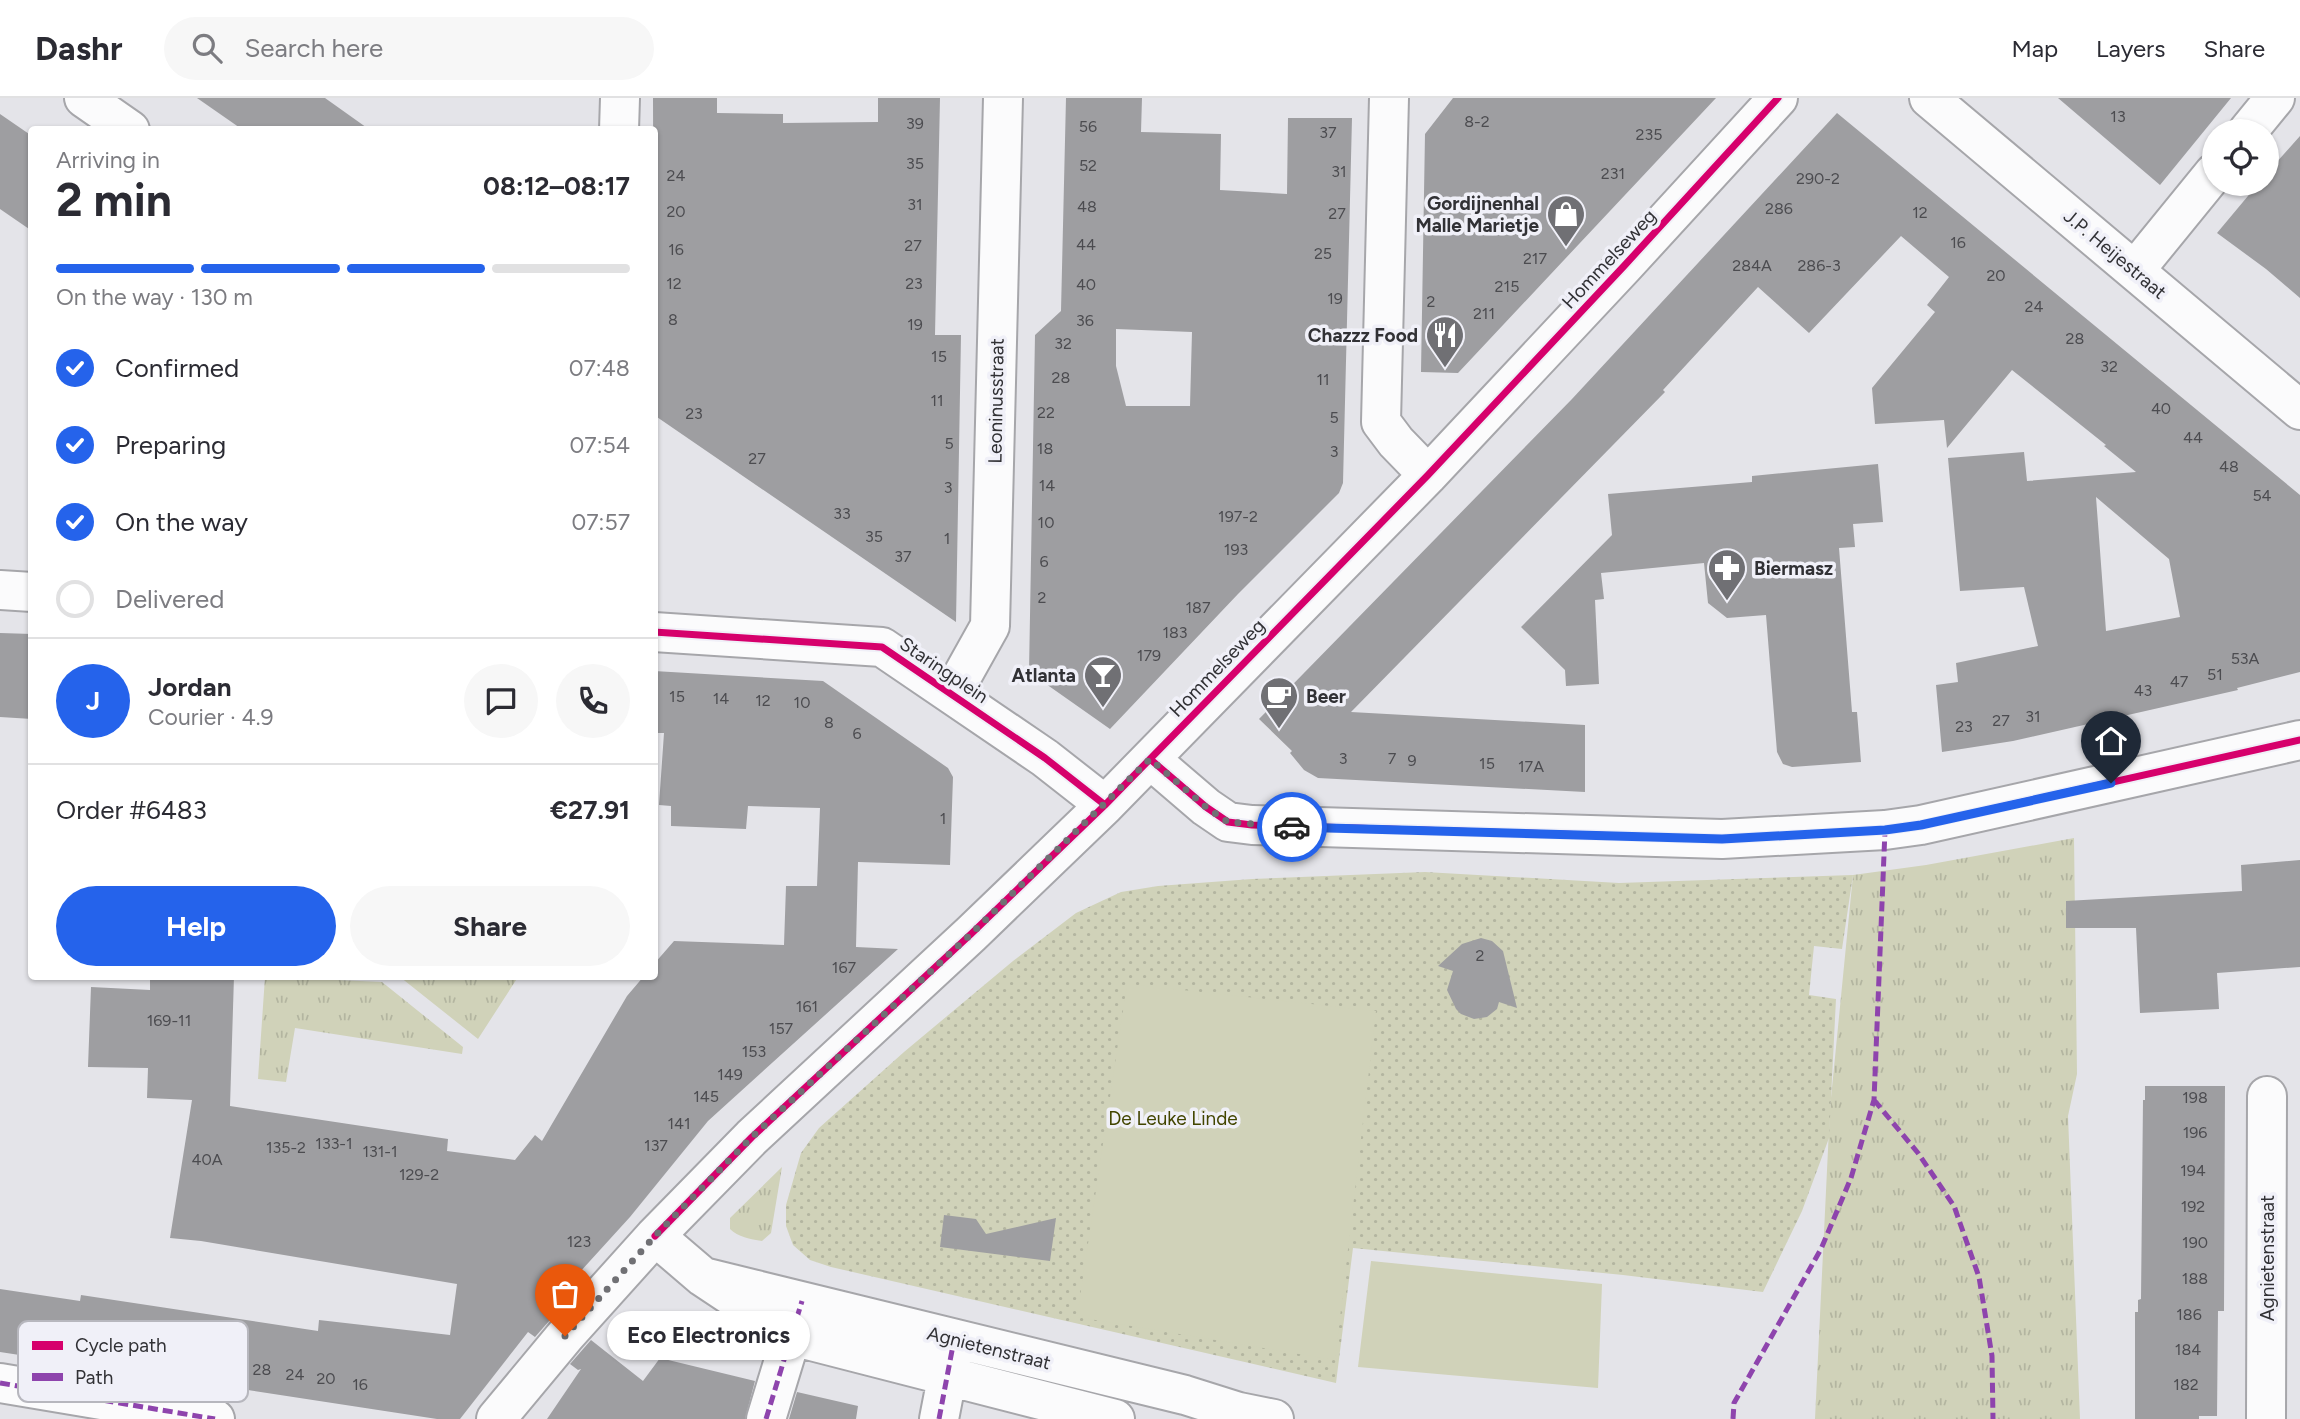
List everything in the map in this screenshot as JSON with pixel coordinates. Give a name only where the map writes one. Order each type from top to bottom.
[{"type":"street","points":[[85,98],[124,126]]},
{"type":"street","points":[[619,126],[620,98]]},
{"type":"street","name":"Leoninusstraat","points":[[952,694],[990,626],[1003,98]]},
{"type":"street","points":[[1389,98],[1381,422],[1395,442],[1428,475]]},
{"type":"street","name":"Hommelseweg","points":[[496,1419],[565,1336],[655,1236],[752,1137],[971,934],[1105,805],[1428,475],[1777,98]]},
{"type":"street","name":"J.P. Heijestraat","points":[[1929,98],[2300,410]]},
{"type":"street","points":[[2258,119],[2275,98]]},
{"type":"street","points":[[2135,270],[2202,188]]},
{"type":"street","points":[[0,590],[28,593]]},
{"type":"street","name":"Staringplein","points":[[658,632],[881,647],[1045,758],[1105,805]]},
{"type":"street","points":[[1150,759],[1206,807],[1228,822],[1252,825],[1722,839],[1885,830],[1921,825],[2300,740]]},
{"type":"street","name":"Agnietenstraat","points":[[2266,1419],[2267,1096]]},
{"type":"street","name":"Agnietenstraat","points":[[655,1236],[703,1277],[797,1319],[948,1378],[1115,1419]]},
{"type":"street","points":[[766,1419],[797,1319]]},
{"type":"street","name":"Agnietenstraat","points":[[797,1319],[954,1340],[1185,1395],[1250,1417]]},
{"type":"street","points":[[939,1419],[954,1340]]},
{"type":"street","points":[[0,1383],[18,1386]]},
{"type":"street","points":[[113,1402],[215,1419]]},
{"type":"green space","points":[[2074,838],[2077,1074],[2068,1116],[2080,1419],[1815,1419],[1830,1108],[1853,875],[1926,865]]},
{"type":"green space","name":"De Leuke Linde","points":[[1425,872],[1619,883],[1853,875],[1842,949],[1814,946],[1809,995],[1836,999],[1829,1138],[1802,1211],[1763,1292],[1353,1248],[1336,1383],[831,1267],[810,1260],[793,1245],[786,1226],[786,1205],[801,1153],[819,1128],[904,1052],[1013,961],[1076,913],[1121,892],[1158,886]]},
{"type":"green space","points":[[265,980],[382,982],[463,1047],[462,1054],[295,1028],[286,1082],[258,1079]]},
{"type":"green space","points":[[404,980],[516,980],[478,1039]]},
{"type":"green space","points":[[1127,984],[1376,1011],[1335,1360],[1077,1317]]},
{"type":"green space","points":[[782,1167],[771,1233],[762,1241],[733,1232],[730,1229],[730,1218]]},
{"type":"green space","points":[[1371,1261],[1602,1284],[1598,1388],[1358,1367]]},
{"type":"building","points":[[197,98],[325,98],[364,126],[237,126]]},
{"type":"building","points":[[653,98],[717,98],[717,113],[783,114],[783,123],[878,122],[878,98],[940,98],[935,335],[961,335],[956,622],[658,418],[658,126],[653,126]]},
{"type":"building","points":[[1066,98],[1142,98],[1141,132],[1221,134],[1220,190],[1287,194],[1288,118],[1352,118],[1343,483],[1339,493],[1238,594],[1110,729],[1029,672],[1035,335],[1061,311]],"holes":[[[1116,329],[1192,332],[1190,406],[1126,406],[1116,366]]]},
{"type":"building","points":[[1453,98],[1716,98],[1458,373],[1421,372],[1425,134]]},
{"type":"building","points":[[2058,98],[2231,98],[2214,119],[2202,119],[2202,134],[2160,185]]},
{"type":"building","points":[[1837,113],[2300,495],[2300,672],[2237,688],[2238,690],[2013,741],[1942,752],[1936,685],[1958,682],[1956,663],[2038,646],[2024,587],[1960,591],[1948,458],[2024,452],[2027,481],[2136,472],[2012,370],[1947,448],[1944,420],[1875,424],[1872,388],[1935,312],[1927,305],[1949,277],[1901,236],[1809,333],[1758,287],[1663,390],[1665,392],[1351,712],[1585,725],[1585,792],[1318,778],[1304,770],[1290,753],[1292,751],[1259,719],[1572,399]],"holes":[[[2096,497],[2169,559],[2180,617],[2106,631]]]},
{"type":"building","points":[[0,114],[28,133],[28,228],[0,209]]},
{"type":"building","points":[[2300,136],[2300,298],[2217,233],[2248,196],[2279,196],[2279,159]]},
{"type":"building","points":[[1878,464],[1883,522],[1853,524],[1855,547],[1839,548],[1852,712],[1857,712],[1861,762],[1792,767],[1783,764],[1777,752],[1766,615],[1727,618],[1708,603],[1704,563],[1601,573],[1604,599],[1595,600],[1599,684],[1566,686],[1565,670],[1521,627],[1612,535],[1608,494],[1752,482],[1752,476]]},
{"type":"building","points":[[0,633],[28,634],[28,719],[0,717]]},
{"type":"building","points":[[658,671],[823,681],[948,768],[953,777],[950,865],[858,862],[856,947],[898,949],[708,1121],[630,1217],[549,1306],[557,1312],[535,1337],[528,1332],[460,1419],[437,1419],[248,1390],[248,1321],[18,1321],[18,1355],[0,1352],[0,1289],[80,1301],[81,1295],[318,1331],[319,1320],[450,1335],[457,1284],[170,1238],[192,1100],[147,1098],[148,1068],[88,1067],[91,987],[150,990],[150,980],[234,980],[230,1106],[448,1139],[447,1151],[515,1160],[535,1135],[542,1141],[627,996],[641,980],[658,980],[658,959],[674,941],[784,945],[786,886],[817,886],[820,808],[748,806],[746,829],[671,826],[671,806],[659,805],[664,733],[658,733]]},
{"type":"building","points":[[2300,860],[2300,967],[2217,973],[2219,1009],[2140,1013],[2136,928],[2066,928],[2066,901],[2242,891],[2241,865]]},
{"type":"building","points":[[1481,938],[1492,941],[1503,951],[1517,1008],[1499,1002],[1497,1009],[1487,1017],[1474,1019],[1456,1009],[1447,990],[1453,971],[1438,966],[1462,944]]},
{"type":"building","points":[[2145,1086],[2225,1086],[2224,1311],[2218,1311],[2217,1416],[2199,1416],[2199,1419],[2135,1419],[2135,1312],[2138,1312],[2138,1300],[2141,1299]]},
{"type":"building","points":[[944,1215],[976,1219],[986,1234],[1056,1218],[1050,1261],[940,1247]]},
{"type":"building","points":[[591,1340],[643,1381],[660,1358],[755,1381],[745,1419],[547,1419],[581,1369],[578,1370],[570,1364]]},
{"type":"building","points":[[797,1392],[858,1406],[856,1419],[789,1419]]},
{"type":"marked path","points":[[1733,1419],[1734,1403],[1821,1249],[1851,1178],[1874,1100],[1885,830]]},
{"type":"marked path","points":[[1874,1100],[1918,1153],[1954,1206],[1979,1277],[1992,1356],[1993,1419]]},
{"type":"marked path","points":[[766,1419],[802,1301]]},
{"type":"marked path","points":[[939,1419],[954,1340]]},
{"type":"marked path","points":[[0,1383],[18,1386]]},
{"type":"marked path","points":[[113,1402],[215,1419]]},
{"type":"cycle path","points":[[655,1236],[752,1137],[971,934],[1105,805],[1428,475],[1778,98]]},
{"type":"cycle path","points":[[658,632],[882,647],[1045,758],[1105,805]]},
{"type":"cycle path","points":[[1150,759],[1206,807],[1228,822],[1252,825],[1722,839],[1885,830],[1921,825],[2300,740]]},
{"type":"way so far","points":[[565,1336],[655,1236],[752,1137],[971,934],[1150,759],[1206,807],[1228,822],[1292,827]]},
{"type":"place","name":"Gordijnenhal Malle Marietje","points":[[1566,248]]},
{"type":"place","name":"Chazzz Food","points":[[1445,369]]},
{"type":"place","name":"Biermasz","points":[[1727,602]]},
{"type":"place","name":"Atlanta","points":[[1103,709]]},
{"type":"place","name":"Beer","points":[[1279,730]]},
{"type":"place","name":"Eco Electronics","points":[[565,1336]]},
{"type":"route","points":[[1292,827],[1722,839],[1885,830],[1921,825],[2111,783]]}]
